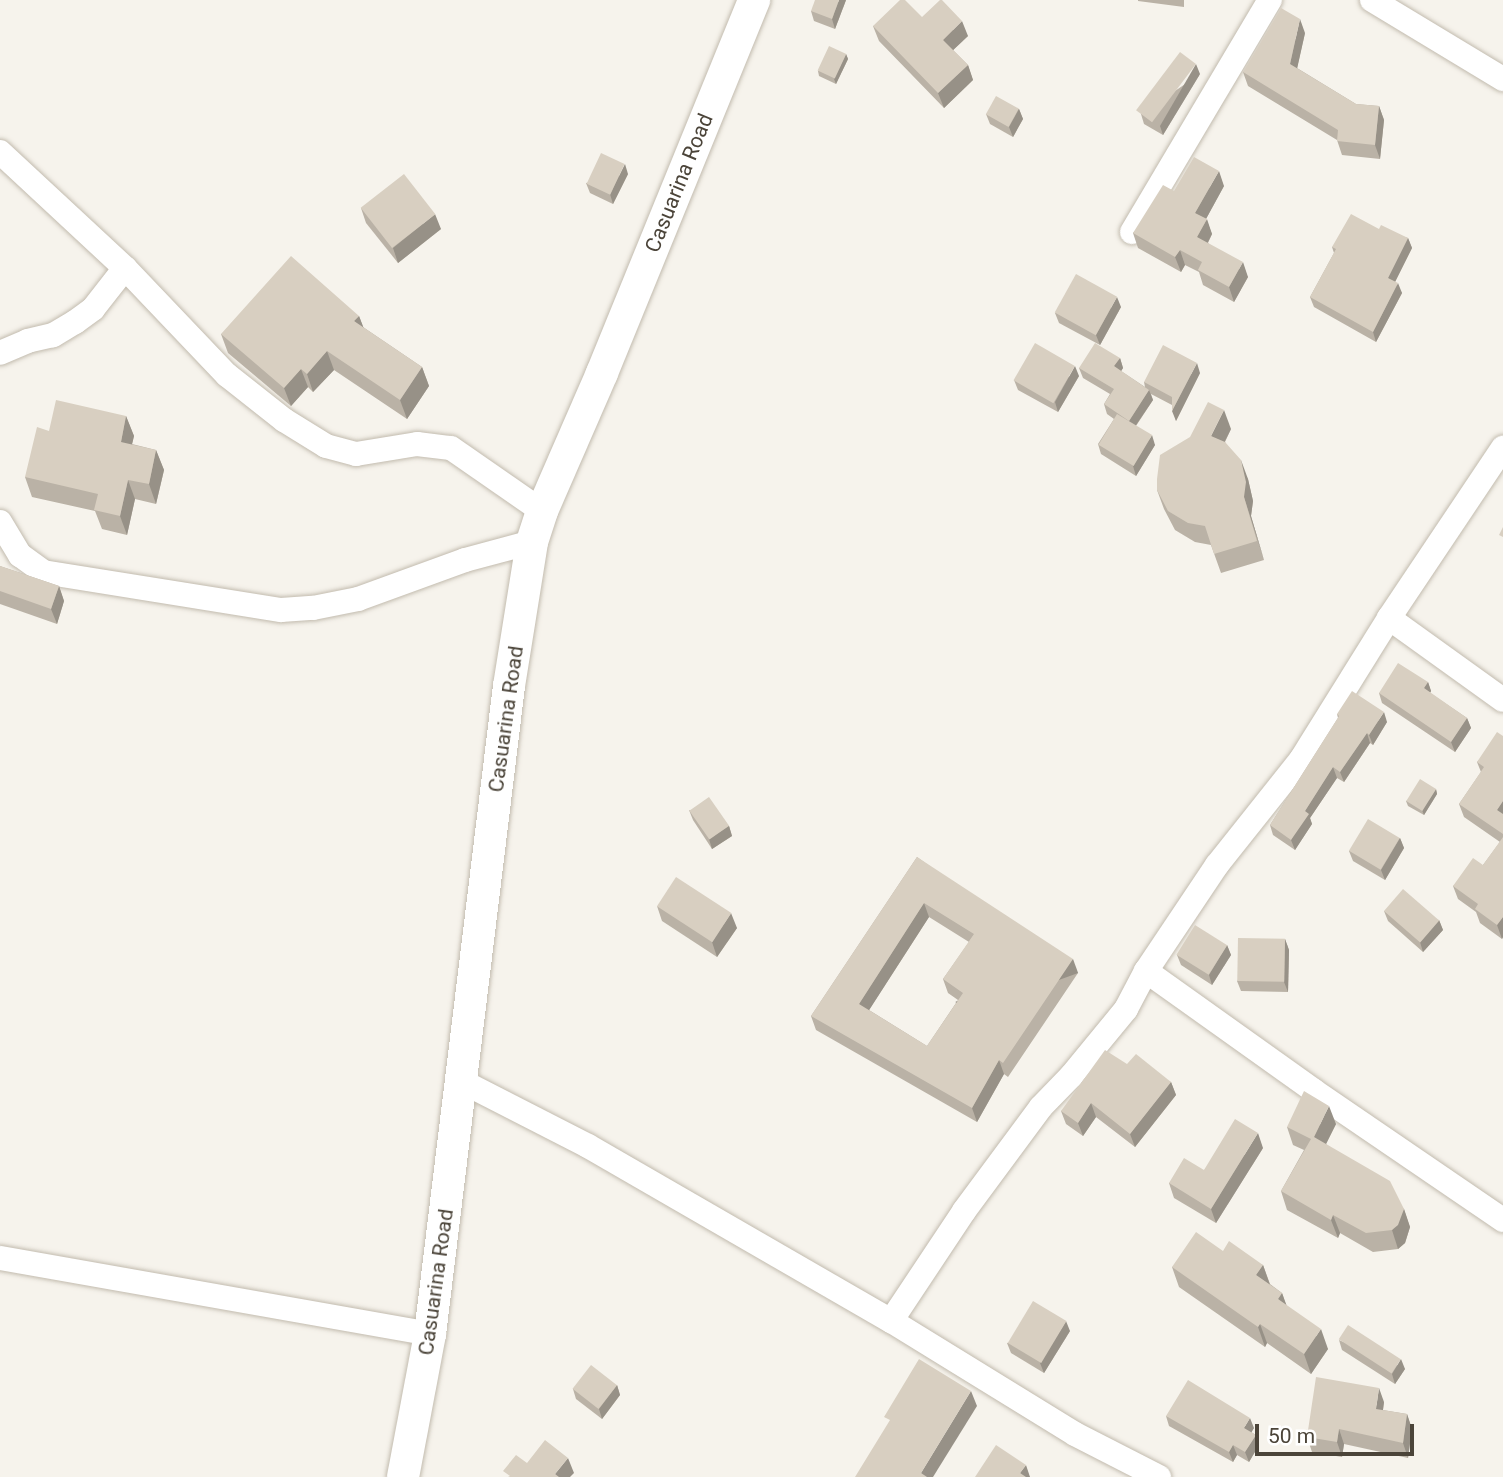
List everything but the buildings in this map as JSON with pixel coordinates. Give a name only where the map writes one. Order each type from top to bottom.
[{"type":"street","name":"Casuarina Road","points":[[404,1477],[430,1334],[463,1082],[509,686],[531,542],[754,0]]},
{"type":"street","points":[[1132,232],[1270,0]]},
{"type":"street","points":[[1372,0],[1503,79]]},
{"type":"street","points":[[0,152],[125,268],[228,375],[284,420],[326,446],[356,454],[417,443],[451,448],[542,510]]},
{"type":"street","points":[[0,353],[28,341],[53,335],[75,322],[93,309],[125,268]]},
{"type":"street","points":[[891,1321],[964,1211],[1041,1107],[1126,1009],[1146,971],[1217,864],[1302,758],[1389,618],[1503,448]]},
{"type":"street","points":[[0,522],[20,555],[43,572],[282,610],[313,608],[358,599],[465,560],[531,542]]},
{"type":"street","points":[[1389,618],[1503,700]]},
{"type":"street","points":[[1146,971],[1503,1220]]},
{"type":"street","points":[[463,1082],[588,1146],[891,1321],[1075,1434],[1159,1477]]},
{"type":"street","points":[[0,1258],[430,1334]]}]
